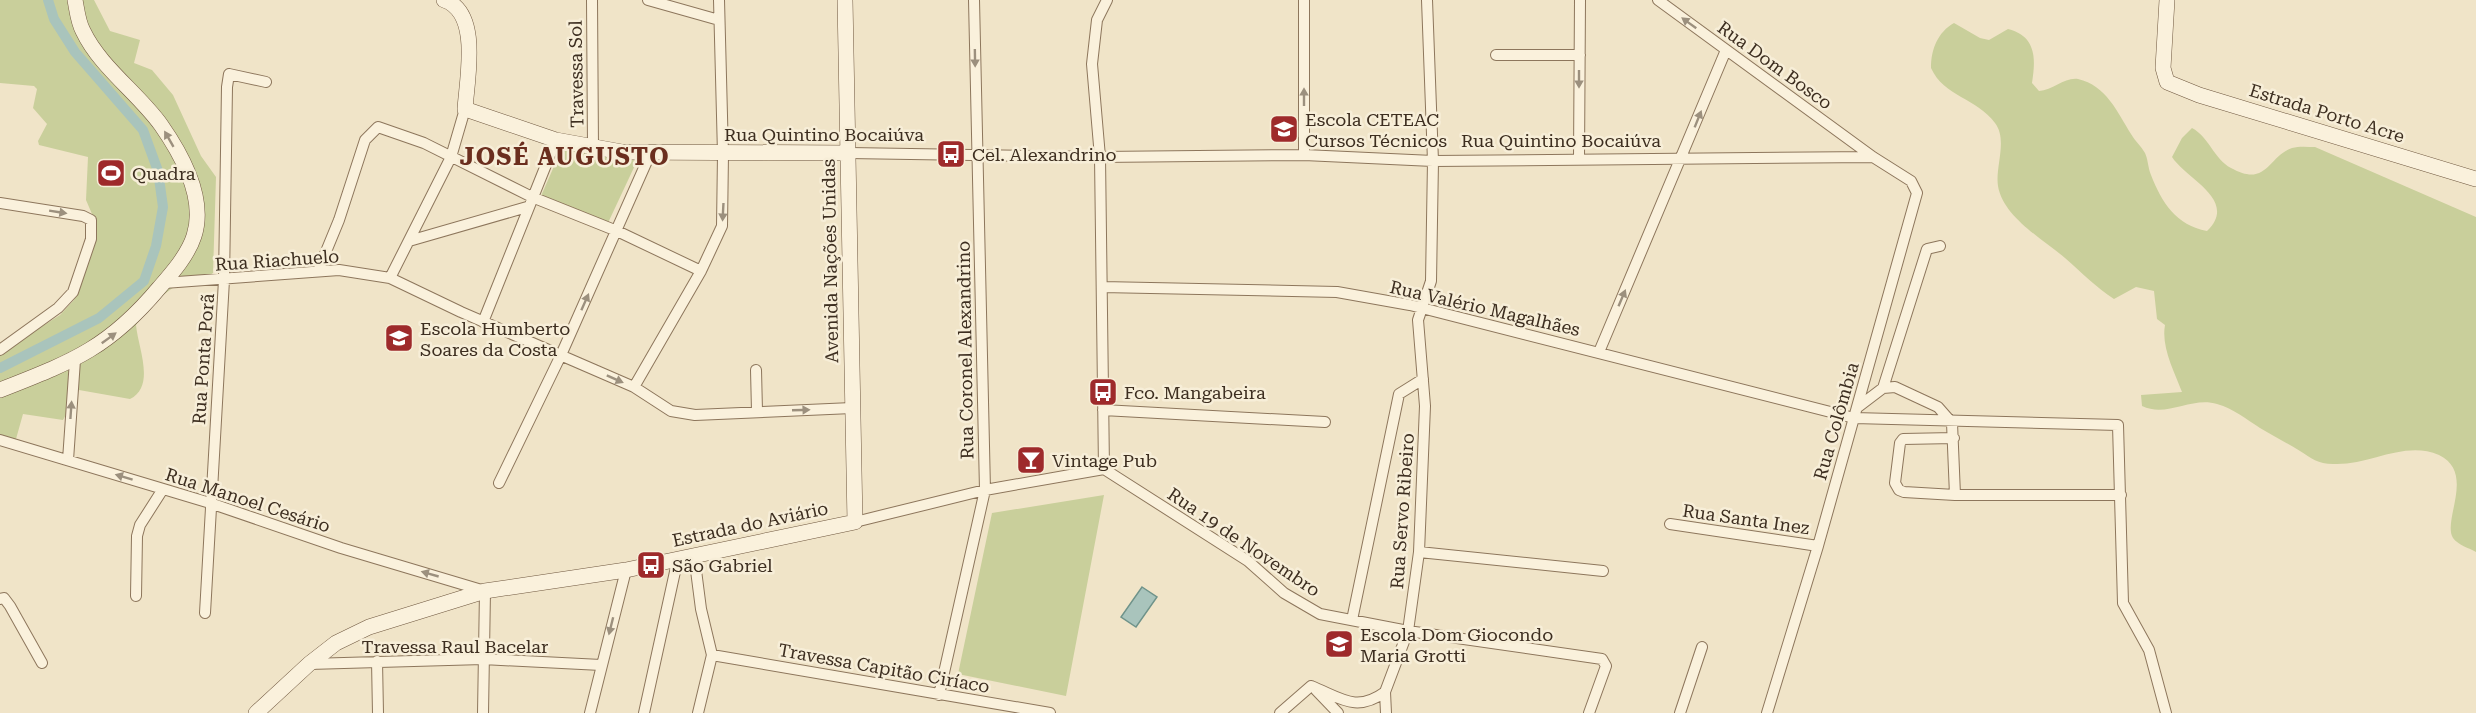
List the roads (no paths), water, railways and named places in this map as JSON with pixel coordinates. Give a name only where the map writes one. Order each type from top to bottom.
[{"type":"street","points":[[0,390],[75,360],[108,340],[129,323],[164,283],[195,235],[194,190],[186,168],[144,102],[90,45],[81,28],[75,0]]},
{"type":"street","name":"Travessa Sol","points":[[592,0],[593,147]]},
{"type":"street","points":[[648,0],[719,20]]},
{"type":"street","points":[[634,387],[701,271],[722,226],[723,154],[719,0]]},
{"type":"street","name":"Avenida Nações Unidas","points":[[845,0],[855,522]]},
{"type":"street","name":"Rua Coronel Alexandrino","points":[[939,695],[985,490],[974,0]]},
{"type":"street","points":[[1304,0],[1304,155]]},
{"type":"street","name":"Rua Servo Ribeiro","points":[[1386,713],[1385,692],[1408,631],[1419,552],[1425,406],[1418,320],[1431,281],[1433,161],[1427,0]]},
{"type":"street","points":[[1579,159],[1580,0]]},
{"type":"street","name":"Rua Dom Bosco","points":[[1658,0],[1873,157]]},
{"type":"street","name":"Estrada Porto Acre","points":[[2167,0],[2163,68],[2167,82],[2199,95],[2476,179]]},
{"type":"street","points":[[390,278],[451,157],[465,109],[468,33],[464,18],[449,1]]},
{"type":"street","points":[[1104,469],[1100,157],[1092,64],[1097,20],[1105,2]]},
{"type":"street","points":[[1599,352],[1726,50]]},
{"type":"street","points":[[1496,55],[1580,55]]},
{"type":"street","name":"Rua Ponta Porã","points":[[205,613],[224,280],[225,105],[229,75],[266,82]]},
{"type":"street","name":"Rua Quintino Bocaiúva","points":[[465,109],[556,140],[622,152],[1100,157],[1304,155],[1433,161],[1873,157]]},
{"type":"street","points":[[318,271],[339,220],[365,140],[378,127],[424,143],[530,202],[617,231],[701,271]]},
{"type":"street","points":[[483,322],[556,140]]},
{"type":"street","points":[[499,483],[561,356],[651,152]]},
{"type":"street","name":"Rua Colômbia","points":[[1767,713],[1818,546],[1917,193],[1911,181],[1873,157]]},
{"type":"street","points":[[409,241],[530,202]]},
{"type":"street","points":[[0,203],[83,216],[91,220],[92,239],[73,292],[58,308],[0,350]]},
{"type":"street","points":[[1856,413],[1883,388],[1927,249],[1940,246]]},
{"type":"street","name":"Rua Riachuelo","points":[[164,283],[339,270],[390,278],[483,322],[634,387],[671,411],[683,414],[852,408]]},
{"type":"street","name":"Rua Valério Magalhães","points":[[1102,287],[1337,292],[1422,309],[1856,413],[1952,423],[2118,425],[2121,495]]},
{"type":"street","points":[[68,460],[75,360]]},
{"type":"street","points":[[756,370],[757,411]]},
{"type":"street","points":[[1352,620],[1399,394],[1423,379]]},
{"type":"street","points":[[1883,388],[1895,387],[1907,391],[1938,407],[1952,423],[1955,495]]},
{"type":"street","points":[[1103,410],[1325,422]]},
{"type":"street","points":[[1954,438],[1902,439],[1895,483],[1899,490],[1955,495],[2121,495],[2123,603],[2149,650],[2166,713]]},
{"type":"street","name":"Rua Manoel Cesário","points":[[0,440],[210,503],[341,548],[485,591]]},
{"type":"street","name":"Estrada do Aviário","points":[[256,713],[309,664],[352,634],[485,591],[626,570],[855,522],[985,490],[1104,469]]},
{"type":"street","name":"Rua 19 de Novembro","points":[[1104,469],[1248,561],[1300,604],[1320,614],[1408,631],[1602,659],[1606,666],[1589,713]]},
{"type":"street","points":[[136,596],[137,536],[140,525],[163,489]]},
{"type":"street","name":"Rua Santa Inez","points":[[1670,524],[1818,546]]},
{"type":"street","points":[[1419,552],[1603,571]]},
{"type":"street","points":[[694,555],[701,609],[712,655],[698,713]]},
{"type":"street","points":[[644,713],[678,558]]},
{"type":"street","points":[[590,713],[626,570]]},
{"type":"street","points":[[483,713],[485,591]]},
{"type":"street","points":[[0,599],[4,598],[10,606],[42,663]]},
{"type":"street","points":[[1680,713],[1702,646]]},
{"type":"street","name":"Travessa Capitão Ciríaco","points":[[712,655],[1050,713]]},
{"type":"street","name":"Travessa Raul Bacelar","points":[[309,664],[483,659],[602,665]]},
{"type":"street","points":[[377,661],[378,713]]},
{"type":"street","points":[[1311,686],[1354,709],[1370,703],[1385,692]]},
{"type":"street","points":[[1280,713],[1311,686]]},
{"type":"street","points":[[1311,686],[1338,713]]},
{"type":"water","points":[[1142,587],[1157,597],[1136,627],[1121,617]]},
{"type":"waterway","points":[[0,368],[99,318],[144,281],[156,246],[163,207],[158,171],[143,130],[75,52],[54,19],[48,0]]},
{"type":"place","name":"Escola CETEAC Cursos Técnicos","points":[[1284,129]]},
{"type":"place","name":"Cel. Alexandrino","points":[[951,154]]},
{"type":"place","name":"Quadra","points":[[111,173]]},
{"type":"place","name":"Escola Humberto Soares da Costa","points":[[399,338]]},
{"type":"place","name":"Fco. Mangabeira","points":[[1103,392]]},
{"type":"place","name":"Vintage Pub","points":[[1031,460]]},
{"type":"place","name":"São Gabriel","points":[[651,565]]},
{"type":"place","name":"Escola Dom Giocondo Maria Grotti","points":[[1339,644]]},
{"type":"district","name":"JOSÉ AUGUSTO","points":[[565,157]]}]
